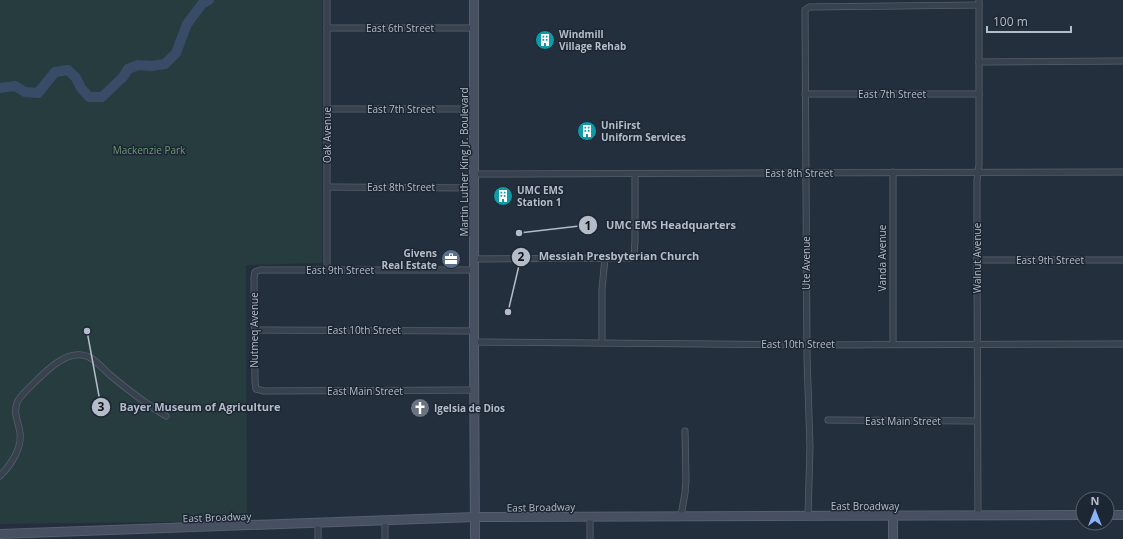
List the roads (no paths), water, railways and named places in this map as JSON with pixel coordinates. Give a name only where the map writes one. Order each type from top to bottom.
[{"type":"main road","name":"Martin Luther King Jr. Boulevard","points":[[474,0],[475,539]]},
{"type":"main road","name":"East Broadway","points":[[0,534],[476,517],[1075,515]]},
{"type":"main road","points":[[893,516],[893,539]]},
{"type":"street","name":"Oak Avenue","points":[[327,0],[327,271]]},
{"type":"street","points":[[894,3],[979,2]]},
{"type":"street","name":"Walnut Avenue","points":[[978,516],[977,180],[979,2]]},
{"type":"street","name":"Ute Avenue","points":[[808,516],[810,454],[807,345],[805,10],[809,7],[894,3]]},
{"type":"street","name":"East 6th Street","points":[[327,28],[474,28]]},
{"type":"street","points":[[979,62],[1123,61]]},
{"type":"street","name":"East 7th Street","points":[[805,94],[979,94]]},
{"type":"street","name":"East 7th Street","points":[[327,109],[474,110]]},
{"type":"street","name":"Vanda Avenue","points":[[892,344],[893,172]]},
{"type":"street","name":"East 8th Street","points":[[474,174],[1123,172]]},
{"type":"street","points":[[474,259],[634,257],[634,174]]},
{"type":"street","name":"East 8th Street","points":[[327,187],[474,188]]},
{"type":"street","points":[[602,343],[602,288],[605,258]]},
{"type":"street","name":"East 9th Street","points":[[977,260],[1123,260]]},
{"type":"street","name":"East 9th Street","points":[[255,272],[260,270],[474,270]]},
{"type":"street","name":"Nutmeq Avenue","points":[[255,272],[256,389]]},
{"type":"street","name":"East 10th Street","points":[[255,330],[474,331]]},
{"type":"street","name":"East 10th Street","points":[[474,342],[807,345],[1123,344]]},
{"type":"street","points":[[0,476],[12,460],[18,446],[20,434],[16,409],[18,400],[46,371],[66,357],[81,355],[92,358],[146,404],[166,416]]},
{"type":"street","name":"East Main Street","points":[[256,389],[264,391],[474,390]]},
{"type":"street","name":"East Main Street","points":[[828,420],[977,421]]},
{"type":"street","points":[[681,516],[686,480],[685,431]]},
{"type":"street","points":[[590,516],[590,539]]},
{"type":"street","points":[[385,521],[385,539]]},
{"type":"street","points":[[318,523],[318,539]]},
{"type":"waterway","points":[[0,88],[15,86],[25,92],[38,93],[55,72],[68,70],[76,78],[81,88],[89,97],[102,97],[123,77],[128,69],[138,65],[151,66],[165,64],[176,53],[187,24],[202,4],[209,0]]},
{"type":"place","name":"Windmill Village Rehab","points":[[545,40]]},
{"type":"place","name":"UniFirst Uniform Services","points":[[587,131]]},
{"type":"place","name":"UMC EMS Station 1","points":[[503,196]]},
{"type":"place","name":"UMC EMS Headquarters","points":[[519,233]]},
{"type":"place","name":"Givens Real Estate","points":[[451,259]]},
{"type":"place","name":"Messiah Presbyterian Church","points":[[508,312]]},
{"type":"place","name":"Bayer Museum of Agriculture","points":[[87,331]]},
{"type":"place","name":"Igelsia de Dios","points":[[420,408]]},
{"type":"park label","name":"Mackenzie Park","points":[[149,150]]}]
